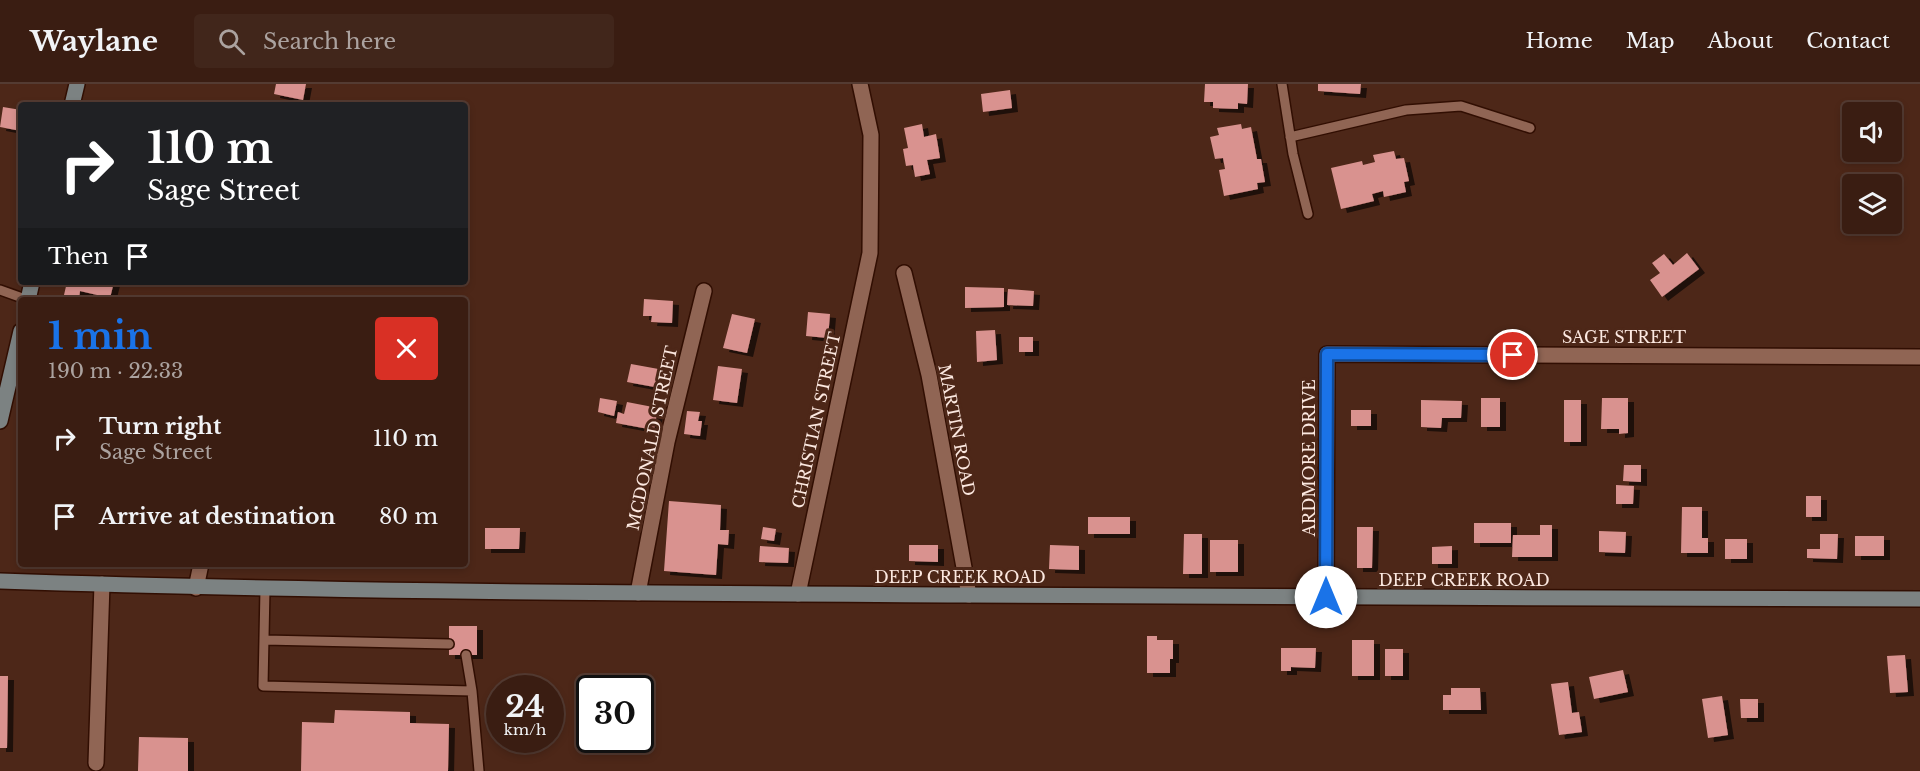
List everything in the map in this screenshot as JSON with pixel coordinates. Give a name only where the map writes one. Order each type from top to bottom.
[{"type":"street","points":[[73,102],[76,84]]},
{"type":"street","name":"CHRISTIAN STREET","points":[[798,594],[870,253],[871,135],[860,84]]},
{"type":"street","name":"MARTIN ROAD","points":[[904,273],[929,375],[969,595]]},
{"type":"street","name":"MCDONALD STREET","points":[[638,593],[667,442],[704,291]]},
{"type":"street","points":[[0,421],[4,384],[18,340]]},
{"type":"street","name":"SAGE STREET","points":[[1327,354],[1920,357]]},
{"type":"street","name":"ARDMORE DRIVE","points":[[1326,597],[1327,354]]},
{"type":"street","points":[[196,588],[200,567]]},
{"type":"street","name":"DEEP CREEK ROAD","points":[[0,581],[196,588],[638,593],[1920,599]]},
{"type":"street","points":[[96,763],[102,584]]},
{"type":"lane","points":[[1282,84],[1290,137],[1308,214]]},
{"type":"lane","points":[[1290,137],[1406,110],[1461,106],[1530,128]]},
{"type":"lane","points":[[0,290],[20,297]]},
{"type":"lane","points":[[265,589],[263,686],[472,691]]},
{"type":"lane","points":[[264,640],[449,644]]},
{"type":"lane","points":[[466,655],[472,691],[479,771]]},
{"type":"building","points":[[276,84],[306,84],[303,100],[274,94]]},
{"type":"building","points":[[1205,84],[1248,84],[1247,104],[1238,103],[1238,109],[1213,108],[1213,102],[1204,102]]},
{"type":"building","points":[[1318,84],[1361,84],[1360,94],[1318,91]]},
{"type":"building","points":[[1010,90],[1012,108],[983,112],[981,94]]},
{"type":"building","points":[[3,107],[18,110],[18,130],[0,127]]},
{"type":"building","points":[[922,124],[924,137],[936,134],[940,158],[927,160],[930,174],[915,177],[913,165],[906,166],[903,149],[908,148],[904,128]]},
{"type":"building","points":[[1241,124],[1242,129],[1251,127],[1257,159],[1261,159],[1265,182],[1257,183],[1258,189],[1224,196],[1219,170],[1225,169],[1223,158],[1215,159],[1210,137],[1219,135],[1217,128]]},
{"type":"building","points":[[1394,151],[1396,159],[1404,158],[1409,181],[1404,182],[1406,192],[1384,197],[1383,191],[1372,194],[1374,201],[1341,209],[1331,168],[1362,161],[1363,165],[1375,162],[1373,155]]},
{"type":"building","points":[[1687,253],[1699,269],[1662,297],[1650,280],[1660,273],[1652,263],[1664,254],[1673,265]]},
{"type":"building","points":[[66,285],[113,285],[110,297],[80,291],[79,297],[64,295]]},
{"type":"building","points":[[965,287],[1004,288],[1004,307],[965,308]]},
{"type":"building","points":[[1008,289],[1034,291],[1033,306],[1007,305]]},
{"type":"building","points":[[644,299],[673,301],[672,323],[651,322],[652,316],[643,316]]},
{"type":"building","points":[[808,312],[830,314],[828,338],[806,336]]},
{"type":"building","points":[[732,314],[755,319],[747,353],[723,348]]},
{"type":"building","points":[[995,330],[997,360],[977,362],[976,331]]},
{"type":"building","points":[[1019,337],[1033,337],[1033,352],[1019,352]]},
{"type":"building","points":[[631,364],[664,370],[660,388],[627,382]]},
{"type":"building","points":[[718,366],[742,369],[737,403],[713,400]]},
{"type":"building","points":[[600,398],[617,401],[614,416],[598,412]]},
{"type":"building","points":[[1481,398],[1500,398],[1500,427],[1481,427]]},
{"type":"building","points":[[1602,398],[1628,398],[1628,433],[1619,434],[1619,429],[1601,429]]},
{"type":"building","points":[[1421,400],[1462,401],[1461,418],[1442,418],[1441,428],[1421,427]]},
{"type":"building","points":[[1564,400],[1581,400],[1581,442],[1564,442]]},
{"type":"building","points":[[627,402],[658,408],[654,430],[616,423],[618,412],[624,414]]},
{"type":"building","points":[[1351,410],[1371,410],[1371,426],[1351,426]]},
{"type":"building","points":[[687,411],[700,412],[698,421],[702,421],[700,436],[684,434]]},
{"type":"building","points":[[1624,465],[1641,465],[1641,482],[1623,481]]},
{"type":"building","points":[[1616,485],[1634,486],[1633,504],[1616,504]]},
{"type":"building","points":[[1806,496],[1821,496],[1821,517],[1806,517]]},
{"type":"building","points":[[669,501],[721,505],[720,530],[729,530],[728,545],[718,544],[716,575],[664,571]]},
{"type":"building","points":[[1682,507],[1702,507],[1702,538],[1708,538],[1708,553],[1681,553]]},
{"type":"building","points":[[1088,517],[1130,517],[1130,534],[1088,534]]},
{"type":"building","points":[[1474,523],[1511,523],[1511,543],[1474,543]]},
{"type":"building","points":[[1540,525],[1552,525],[1552,557],[1512,557],[1513,535],[1540,535]]},
{"type":"building","points":[[763,527],[776,529],[774,541],[761,539]]},
{"type":"building","points":[[1357,527],[1373,527],[1372,568],[1357,568]]},
{"type":"building","points":[[485,528],[520,528],[519,549],[485,549]]},
{"type":"building","points":[[1599,531],[1626,532],[1625,553],[1599,552]]},
{"type":"building","points":[[1184,534],[1202,534],[1202,574],[1183,574]]},
{"type":"building","points":[[1820,534],[1838,534],[1837,559],[1807,558],[1807,549],[1820,549]]},
{"type":"building","points":[[1855,536],[1884,536],[1884,556],[1855,556]]},
{"type":"building","points":[[1725,539],[1747,539],[1747,559],[1725,559]]},
{"type":"building","points":[[1210,540],[1238,540],[1238,572],[1210,572]]},
{"type":"building","points":[[909,545],[938,545],[938,562],[909,561]]},
{"type":"building","points":[[1050,545],[1079,546],[1079,570],[1049,569]]},
{"type":"building","points":[[760,546],[789,548],[788,563],[759,562]]},
{"type":"building","points":[[1452,546],[1452,564],[1432,564],[1432,547]]},
{"type":"building","points":[[449,626],[477,626],[477,655],[449,655]]},
{"type":"building","points":[[1147,636],[1157,636],[1157,640],[1173,640],[1170,673],[1147,673]]},
{"type":"building","points":[[1352,640],[1374,640],[1374,676],[1352,676]]},
{"type":"building","points":[[1281,648],[1316,648],[1315,668],[1291,667],[1291,671],[1281,671]]},
{"type":"building","points":[[1385,649],[1403,649],[1403,676],[1385,676]]},
{"type":"building","points":[[1905,655],[1908,692],[1890,693],[1887,656]]},
{"type":"building","points":[[1623,670],[1628,692],[1594,699],[1589,677]]},
{"type":"building","points":[[0,676],[8,676],[7,748],[0,748]]},
{"type":"building","points":[[1568,682],[1572,713],[1579,712],[1582,732],[1559,735],[1551,684]]},
{"type":"building","points":[[1451,688],[1480,688],[1481,710],[1443,710],[1443,695],[1451,695]]},
{"type":"building","points":[[1722,696],[1728,735],[1708,738],[1702,699]]},
{"type":"building","points":[[1740,699],[1758,699],[1758,718],[1741,718]]},
{"type":"building","points":[[335,710],[410,712],[410,723],[449,724],[448,771],[301,771],[302,722],[334,723]]},
{"type":"building","points":[[139,737],[188,738],[188,771],[138,771]]},
{"type":"route","points":[[1326,597],[1327,354],[1513,355]]}]
